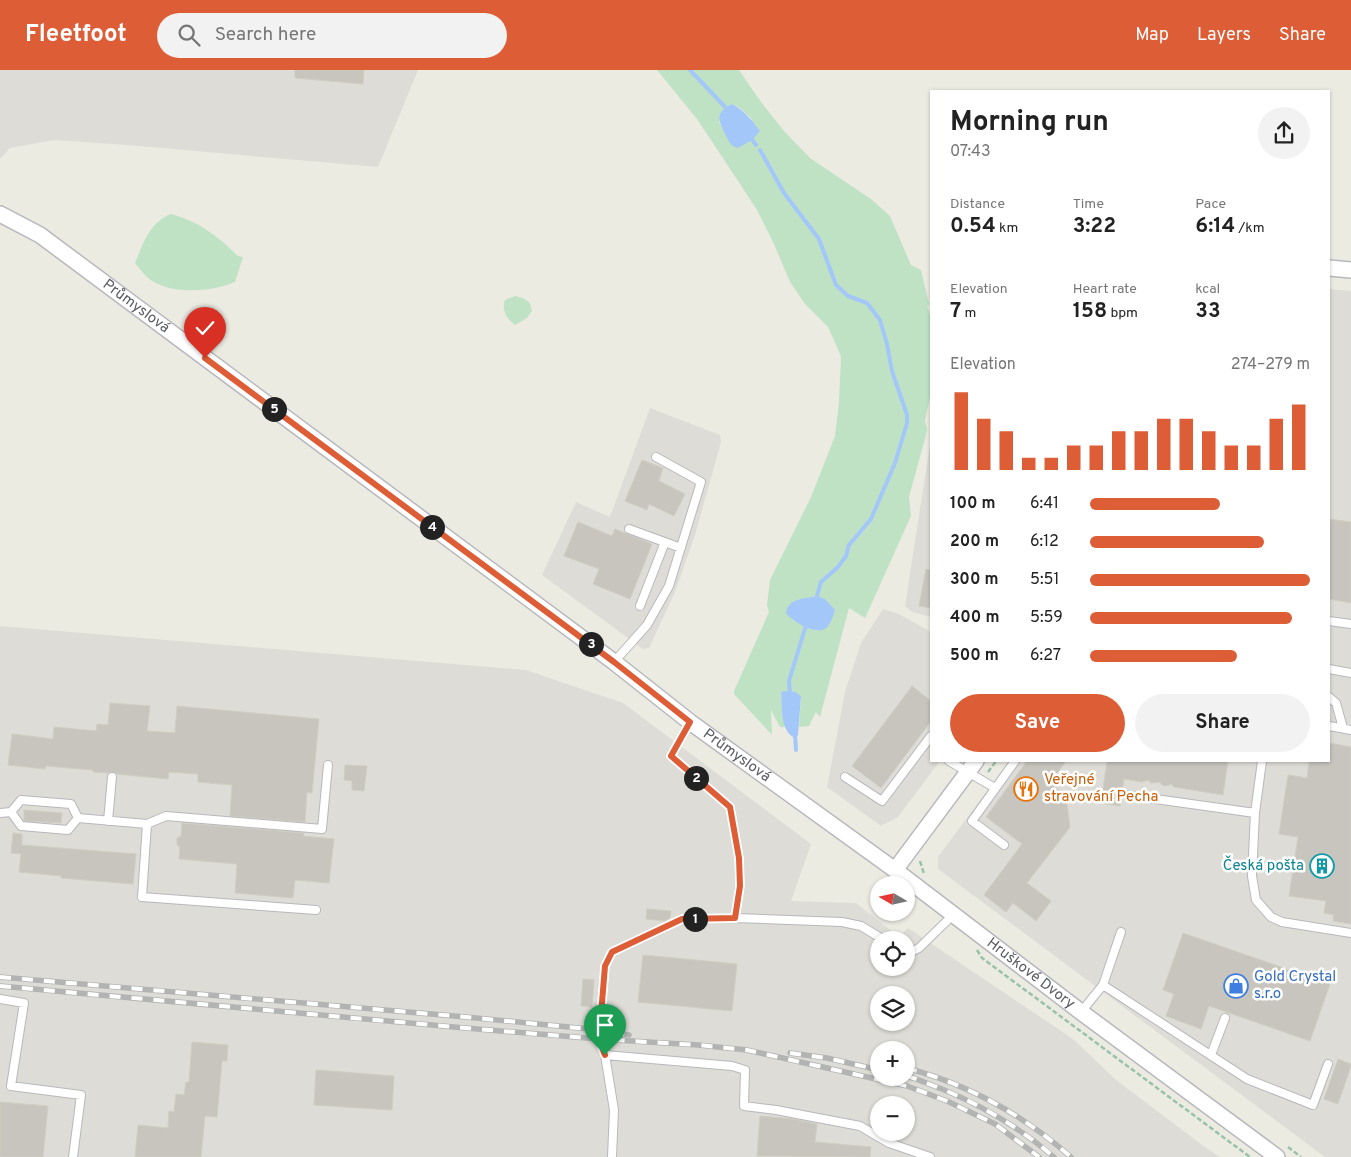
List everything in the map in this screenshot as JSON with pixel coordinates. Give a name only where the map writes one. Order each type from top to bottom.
[{"type":"street","name":"Průmyslová","points":[[0,214],[40,235],[614,662],[690,722],[895,870]]},
{"type":"street","points":[[1330,268],[1351,270]]},
{"type":"street","points":[[895,870],[972,767]]},
{"type":"street","name":"Hruškové Dvory","points":[[895,870],[1081,1012],[1281,1151]]},
{"type":"lane","points":[[614,662],[647,625],[669,586],[701,482],[656,457]]},
{"type":"lane","points":[[628,529],[681,548]]},
{"type":"lane","points":[[640,606],[665,542]]},
{"type":"lane","points":[[1330,621],[1351,624]]},
{"type":"lane","points":[[1330,670],[1351,673]]},
{"type":"lane","points":[[1330,698],[1336,703],[1347,729]]},
{"type":"lane","points":[[690,722],[671,756],[730,807],[739,858],[740,886],[735,918]]},
{"type":"lane","points":[[1330,726],[1347,729]]},
{"type":"lane","points":[[845,777],[882,801],[930,737]]},
{"type":"lane","points":[[923,746],[930,750]]},
{"type":"lane","points":[[953,762],[972,767],[982,780],[996,788]]},
{"type":"lane","points":[[1004,845],[972,821],[1014,762]]},
{"type":"lane","points":[[1262,762],[1255,813],[1252,876],[1256,900],[1271,917],[1282,922],[1351,933]]},
{"type":"lane","points":[[78,818],[146,824],[166,816],[322,829],[328,765]]},
{"type":"lane","points":[[108,821],[112,777]]},
{"type":"lane","points":[[1127,796],[1255,813]]},
{"type":"lane","points":[[0,813],[10,812],[21,800],[71,804],[78,818]]},
{"type":"lane","points":[[10,812],[21,826],[68,830],[78,818]]},
{"type":"lane","points":[[146,824],[142,897],[316,910]]},
{"type":"lane","points":[[915,950],[953,915]]},
{"type":"lane","points":[[612,1157],[614,1110],[605,1055],[599,1039],[605,966],[612,952],[682,919],[735,918],[842,922],[861,926],[870,931]]},
{"type":"lane","points":[[1081,1012],[1103,986],[1121,932]]},
{"type":"lane","points":[[1103,986],[1247,1078],[1313,1105],[1328,1064]]},
{"type":"lane","points":[[0,999],[24,1003],[10,1086],[81,1095],[73,1157]]},
{"type":"lane","points":[[1211,1055],[1225,1018]]},
{"type":"lane","points":[[605,1055],[732,1066],[745,1070],[744,1106],[860,1126],[889,1143],[930,1157]]},
{"type":"path","points":[[982,780],[995,762]]},
{"type":"path","points":[[920,858],[921,869],[925,877]]},
{"type":"path","points":[[1281,1151],[1301,1157]]},
{"type":"shaded area","points":[[0,70],[418,70],[378,167],[54,140],[10,148],[0,159]]},
{"type":"shaded area","points":[[1330,289],[1351,291],[1351,1157],[1325,1157],[938,869],[938,857],[1008,762],[1330,762]]},
{"type":"shaded area","points":[[650,408],[720,435],[721,442],[695,535],[675,592],[649,648],[643,649],[542,575],[576,502],[610,517]]},
{"type":"shaded area","points":[[930,444],[930,617],[912,612],[905,606]]},
{"type":"shaded area","points":[[883,609],[899,614],[930,631],[930,762],[939,762],[898,817],[881,826],[827,787],[845,692],[861,643]]},
{"type":"shaded area","points":[[0,626],[526,670],[623,703],[811,844],[791,901],[856,903],[870,914],[870,921],[879,921],[891,931],[870,931],[870,976],[915,976],[915,933],[1073,1039],[1115,1079],[1220,1157],[0,1157]]},
{"type":"green space","points":[[657,70],[739,70],[784,131],[810,158],[871,199],[890,216],[911,265],[921,270],[929,304],[927,306],[930,315],[930,397],[925,421],[926,435],[909,497],[911,516],[865,618],[849,608],[820,717],[816,712],[809,726],[799,727],[801,696],[781,693],[782,715],[786,727],[780,727],[771,710],[772,735],[734,694],[734,691],[769,612],[767,605],[770,580],[811,497],[835,436],[841,356],[828,327],[805,304],[790,282],[757,210],[697,119]],"holes":[[[732,104],[740,108],[752,119],[731,144],[719,122]],[[817,596],[817,631],[793,620],[797,600]]]},
{"type":"green space","points":[[171,214],[199,225],[223,242],[238,256],[243,257],[235,282],[217,288],[186,290],[167,287],[154,282],[145,275],[135,263],[141,248],[157,222]]},
{"type":"green space","points":[[515,296],[526,300],[530,304],[532,311],[527,318],[515,325],[507,317],[504,311],[504,304],[505,300]]},
{"type":"water","points":[[732,104],[748,116],[760,131],[752,140],[738,148],[730,143],[720,120],[720,113]]},
{"type":"water","points":[[817,596],[825,599],[835,610],[831,622],[826,628],[822,630],[811,629],[793,620],[786,613],[790,604],[794,601]]},
{"type":"water","points":[[783,691],[795,692],[801,696],[798,735],[795,738],[790,735],[784,724],[781,693]]},
{"type":"building","points":[[295,70],[364,70],[363,84],[295,78]]},
{"type":"building","points":[[642,460],[663,468],[659,481],[685,494],[674,516],[649,504],[647,510],[625,501]]},
{"type":"building","points":[[1330,519],[1351,522],[1351,603],[1330,599]]},
{"type":"building","points":[[578,522],[612,536],[615,529],[652,544],[630,599],[593,584],[599,569],[564,556]]},
{"type":"building","points":[[926,569],[930,570],[930,608],[919,606]]},
{"type":"building","points":[[912,686],[930,700],[930,722],[881,788],[852,766]]},
{"type":"building","points":[[110,703],[150,706],[147,731],[175,733],[177,706],[319,719],[312,793],[307,792],[305,822],[230,816],[232,785],[198,782],[198,774],[169,772],[168,779],[113,772],[93,772],[93,770],[46,766],[45,769],[8,765],[12,734],[53,739],[54,727],[96,731],[97,724],[108,725]]},
{"type":"building","name":"Česká pošta","points":[[1330,743],[1351,747],[1351,924],[1333,921],[1334,915],[1324,913],[1326,901],[1289,896],[1298,837],[1279,834],[1288,775],[1307,778],[1309,762],[1330,762]]},
{"type":"building","points":[[1026,762],[1065,762],[1050,783],[1071,799],[1067,804],[1070,827],[1027,883],[1051,901],[1036,921],[1013,903],[1006,912],[984,895],[1022,844],[986,817]]},
{"type":"building","points":[[1107,762],[1228,762],[1223,795],[1174,787],[1171,784],[1166,786],[1160,782],[1151,783],[1148,780],[1142,782],[1124,779],[1120,806],[1101,803]]},
{"type":"building","points":[[345,765],[367,766],[364,791],[352,790],[352,781],[344,780]]},
{"type":"building","points":[[24,810],[62,813],[61,823],[24,821]]},
{"type":"building","points":[[182,823],[304,833],[303,836],[334,839],[329,883],[295,880],[293,898],[235,893],[237,864],[179,859],[180,847],[177,845],[177,838],[181,836]]},
{"type":"building","points":[[13,833],[22,834],[22,845],[136,854],[133,884],[61,878],[61,876],[19,872],[21,854],[11,853]]},
{"type":"building","points":[[647,909],[671,911],[670,918],[665,921],[646,919]]},
{"type":"building","points":[[1183,933],[1330,984],[1310,1041],[1209,1006],[1201,1029],[1166,1016],[1174,994],[1163,990]]},
{"type":"building","points":[[643,955],[737,964],[732,1011],[638,1002]]},
{"type":"building","points":[[583,979],[594,980],[592,1007],[581,1006]]},
{"type":"building","points":[[192,1042],[228,1045],[227,1061],[222,1061],[217,1117],[205,1116],[201,1157],[135,1157],[138,1125],[168,1128],[169,1111],[174,1112],[176,1094],[184,1095],[186,1082],[189,1082]]},
{"type":"building","points":[[1338,1059],[1351,1064],[1351,1066],[1338,1104],[1324,1099]]},
{"type":"building","points":[[316,1070],[394,1076],[392,1110],[314,1105]]},
{"type":"building","points":[[0,1102],[48,1106],[43,1157],[0,1157]]},
{"type":"building","points":[[760,1116],[793,1119],[817,1124],[815,1142],[871,1147],[870,1157],[757,1156]]},
{"type":"waterway","points":[[690,70],[728,110]]},
{"type":"waterway","points":[[750,137],[756,145]]},
{"type":"waterway","points":[[760,150],[784,193],[819,239],[836,285],[848,296],[867,303],[880,320],[892,371],[907,415],[907,423],[895,463],[871,519],[849,545],[846,556],[838,567],[821,582],[816,599]]},
{"type":"waterway","points":[[790,694],[789,681],[807,622]]},
{"type":"waterway","points":[[795,734],[796,750]]},
{"type":"railway","points":[[0,977],[466,1017],[599,1030],[629,1035]]},
{"type":"railway","points":[[0,986],[465,1028],[747,1050],[907,1086],[947,1101],[995,1124],[1039,1157]]},
{"type":"railway","points":[[790,1053],[827,1058],[870,1068]]},
{"type":"railway","points":[[915,1071],[951,1083],[994,1103],[1034,1128],[1071,1157]]},
{"type":"railway","points":[[915,1079],[942,1089],[986,1110],[1014,1127],[1054,1157]]},
{"type":"place","name":"Veřejné stravování Pecha","points":[[1026,789]]},
{"type":"place","name":"Česká pošta","points":[[1322,866]]},
{"type":"place","name":"Gold Crystal s.r.o","points":[[1236,986]]},
{"type":"route","points":[[205,358],[614,662],[690,722],[671,756],[730,807],[739,858],[740,886],[735,918],[682,919],[612,952],[605,966],[599,1039],[605,1055]]}]
